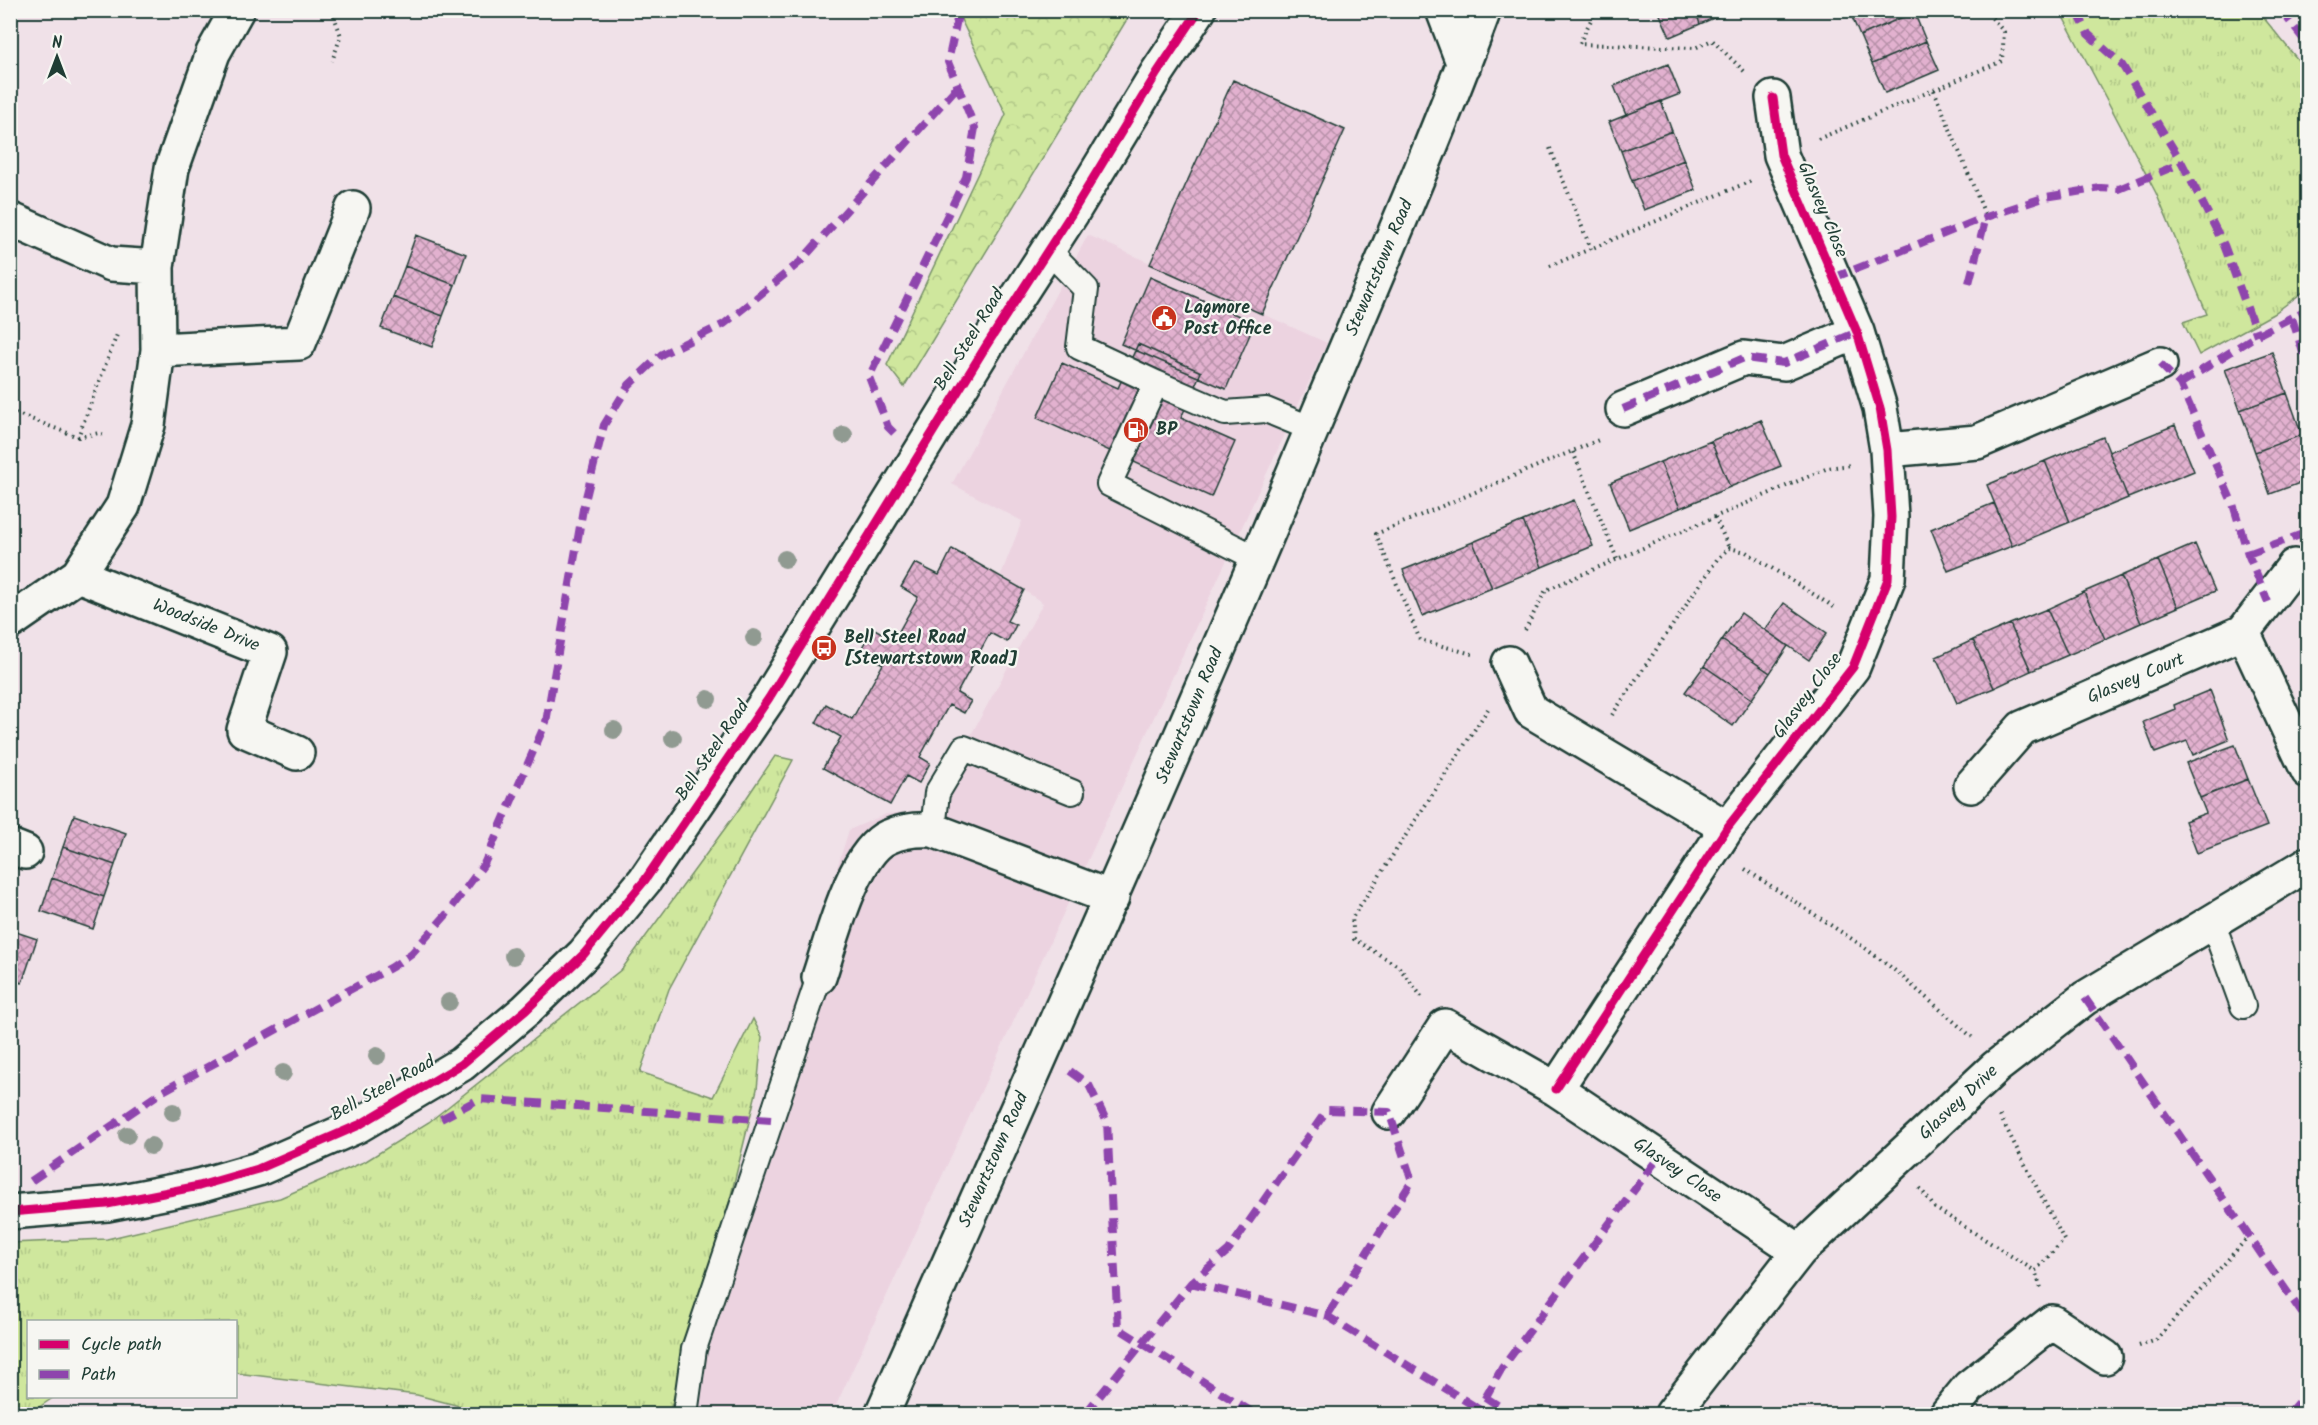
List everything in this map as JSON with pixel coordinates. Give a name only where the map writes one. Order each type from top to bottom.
[{"type":"street","points":[[10,622],[78,575],[123,506],[147,425],[158,350],[157,267],[172,168],[213,53],[237,10]]},
{"type":"street","name":"Bell Steel Road","points":[[10,1212],[107,1204],[199,1186],[258,1169],[359,1125],[462,1064],[526,1010],[584,954],[645,880],[769,698],[1157,73],[1199,10]]},
{"type":"street","points":[[1443,10],[1464,65]]},
{"type":"street","name":"Stewartstown Road","points":[[882,1414],[1112,898],[1258,558],[1464,65],[1484,10]]},
{"type":"street","name":"Glasvey Close","points":[[1556,1089],[1721,839],[1853,667],[1888,579],[1892,517],[1888,456],[1880,408],[1857,332],[1783,160],[1773,98]]},
{"type":"street","points":[[158,350],[299,343],[353,208]]},
{"type":"street","points":[[12,220],[111,264],[157,267]]},
{"type":"street","points":[[1623,409],[1744,358],[1784,363],[1857,332]]},
{"type":"street","points":[[1888,456],[1977,442],[2160,364]]},
{"type":"street","name":"Glasvey Court","points":[[1971,786],[2022,728],[2243,632],[2294,566]]},
{"type":"street","name":"Woodside Drive","points":[[78,575],[270,652],[244,730],[297,753]]},
{"type":"street","points":[[2243,632],[2307,771]]},
{"type":"street","points":[[1515,677],[1531,711],[1591,747],[1721,839]]},
{"type":"street","points":[[819,977],[853,878],[865,856],[885,837],[911,829],[933,830],[1112,898]]},
{"type":"street","name":"Glasvey Drive","points":[[1672,1414],[1799,1251],[1989,1074],[2085,998],[2307,864]]},
{"type":"street","points":[[1389,1112],[1445,1026]]},
{"type":"street","name":"Glasvey Close","points":[[1445,1026],[1556,1089],[1799,1251]]},
{"type":"street","points":[[1947,1414],[1969,1387],[2052,1322],[2105,1357]]},
{"type":"lane","points":[[1047,249],[1086,289],[1079,347],[1225,413],[1266,410],[1312,429]]},
{"type":"lane","points":[[1156,383],[1109,484],[1258,558]]},
{"type":"lane","points":[[933,830],[937,793],[964,748],[1072,792]]},
{"type":"lane","points":[[2212,921],[2243,1006]]},
{"type":"lane","points":[[685,1414],[694,1349],[819,977]]},
{"type":"path","points":[[332,10],[341,36],[332,61]]},
{"type":"path","points":[[1596,10],[1579,44],[1695,48],[1712,40],[1773,98]]},
{"type":"path","points":[[1550,266],[2002,61],[2004,32],[1985,10]]},
{"type":"path","points":[[1934,90],[1986,217]]},
{"type":"path","points":[[1550,148],[1591,249]]},
{"type":"path","points":[[78,437],[122,321],[157,304]]},
{"type":"path","points":[[1515,677],[1420,640],[1376,534],[1610,435],[1623,409]]},
{"type":"path","points":[[10,411],[78,437],[99,433]]},
{"type":"path","points":[[1573,452],[1617,559]]},
{"type":"path","points":[[1445,1026],[1398,966],[1354,939],[1352,918],[1488,708],[1515,677],[1546,590],[1828,468],[1888,456]]},
{"type":"path","points":[[1715,517],[1729,548]]},
{"type":"path","points":[[1729,548],[1746,552],[1868,629]]},
{"type":"path","points":[[1591,747],[1718,558],[1729,548]]},
{"type":"path","points":[[1721,839],[1893,969],[1969,1033],[2064,1240],[2035,1271]]},
{"type":"path","points":[[1899,1158],[1935,1208],[2035,1271],[2052,1322]]},
{"type":"path","points":[[2105,1357],[2156,1340],[2249,1236]]},
{"type":"shaded area","points":[[1088,235],[1327,343],[832,1414],[668,1414],[723,1228],[849,830],[886,814],[930,810],[1043,603],[1001,575],[1022,521],[952,484]]},
{"type":"green space","points":[[957,11],[1132,11],[904,387],[887,365],[1006,114]]},
{"type":"green space","points":[[2060,11],[2258,11],[2307,71],[2307,289],[2273,314],[2199,355],[2183,322],[2207,314],[2156,193]]},
{"type":"green space","points":[[775,756],[793,760],[669,989],[640,1072],[713,1097],[753,1019],[762,1037],[757,1089],[723,1228],[669,1414],[490,1414],[417,1395],[237,1373],[237,1320],[27,1320],[27,1398],[53,1398],[29,1414],[11,1414],[10,1243],[107,1239],[280,1198],[366,1161],[429,1122],[622,969],[737,812]]},
{"type":"building","points":[[1658,10],[1695,10],[1700,24],[1670,37]]},
{"type":"building","points":[[1695,10],[1730,10],[1730,11],[1700,24]]},
{"type":"building","points":[[1849,10],[1914,10],[1914,12],[1860,36]]},
{"type":"building","points":[[1914,12],[1926,41],[1872,64],[1860,36]]},
{"type":"building","points":[[1926,41],[1939,70],[1885,93],[1872,64]]},
{"type":"building","points":[[1668,64],[1680,94],[1626,115],[1614,86]]},
{"type":"building","points":[[1233,80],[1345,130],[1262,314],[1150,264]]},
{"type":"building","points":[[1661,101],[1672,131],[1621,151],[1609,122]]},
{"type":"building","points":[[1672,131],[1684,160],[1632,181],[1621,151]]},
{"type":"building","points":[[1684,160],[1696,190],[1644,210],[1632,181]]},
{"type":"building","points":[[416,235],[466,254],[455,285],[405,266]]},
{"type":"building","points":[[405,266],[455,285],[443,316],[393,297]]},
{"type":"building","points":[[1150,277],[1255,323],[1226,389],[1121,344]]},
{"type":"building","points":[[393,297],[443,316],[432,347],[381,328]]},
{"type":"building","name":"BP","points":[[1138,344],[1201,372],[1181,418],[1235,442],[1211,497],[1037,418],[1062,363],[1118,388]]},
{"type":"building","points":[[2272,352],[2287,393],[2240,410],[2225,369]]},
{"type":"building","points":[[2287,393],[2302,435],[2255,452],[2240,410]]},
{"type":"building","points":[[1761,420],[1781,466],[1730,487],[1711,441]]},
{"type":"building","points":[[2175,425],[2194,471],[2128,498],[2109,452]]},
{"type":"building","points":[[2302,435],[2308,450],[2308,480],[2270,494],[2255,452]]},
{"type":"building","points":[[2103,437],[2128,498],[2070,522],[2045,461]]},
{"type":"building","points":[[1711,441],[1730,487],[1680,508],[1660,462]]},
{"type":"building","points":[[2045,461],[2070,522],[2012,546],[1987,485]]},
{"type":"building","points":[[1660,462],[1680,508],[1629,529],[1610,483]]},
{"type":"building","points":[[1574,500],[1593,546],[1542,567],[1523,521]]},
{"type":"building","points":[[1994,503],[2012,546],[1948,571],[1931,529]]},
{"type":"building","points":[[1523,521],[1542,567],[1492,588],[1473,542]]},
{"type":"building","points":[[1473,542],[1492,588],[1422,616],[1403,570]]},
{"type":"building","points":[[2195,544],[2215,591],[2178,607],[2158,560]]},
{"type":"building","points":[[952,549],[1024,590],[1007,621],[1016,625],[1007,642],[990,633],[957,693],[971,701],[964,713],[949,705],[920,757],[930,763],[919,783],[906,776],[890,805],[823,768],[841,737],[816,723],[826,704],[852,719],[883,664],[860,651],[873,628],[894,640],[918,597],[901,587],[915,563],[939,575]]},
{"type":"building","points":[[2158,560],[2178,607],[2141,623],[2121,576]]},
{"type":"building","points":[[2121,576],[2141,623],[2105,639],[2084,592]]},
{"type":"building","points":[[2084,592],[2105,639],[2068,655],[2047,609]]},
{"type":"building","points":[[1784,603],[1827,633],[1809,660],[1765,630]]},
{"type":"building","points":[[2047,609],[2068,655],[2031,671],[2010,624]]},
{"type":"building","points":[[1741,613],[1788,646],[1770,673],[1722,640]]},
{"type":"building","points":[[2010,624],[2031,671],[1994,688],[1973,640]]},
{"type":"building","points":[[1722,640],[1770,673],[1752,699],[1704,666]]},
{"type":"building","points":[[1973,640],[1994,688],[1957,703],[1936,657]]},
{"type":"building","points":[[1704,666],[1752,699],[1733,726],[1685,692]]},
{"type":"building","points":[[2210,690],[2229,740],[2193,755],[2187,741],[2155,753],[2143,722],[2175,709],[2174,705]]},
{"type":"building","points":[[2235,745],[2248,779],[2200,798],[2186,763]]},
{"type":"building","points":[[2248,779],[2267,826],[2197,853],[2185,821],[2206,813],[2200,798]]},
{"type":"building","points":[[74,815],[126,833],[115,865],[63,847]]},
{"type":"building","points":[[63,847],[115,865],[104,897],[52,878]]},
{"type":"building","points":[[52,878],[104,897],[93,929],[41,911]]},
{"type":"building","points":[[10,930],[37,939],[22,983],[10,979]]},
{"type":"marked path","points":[[894,433],[888,427],[869,377],[966,177],[975,128],[948,62],[959,10]]},
{"type":"marked path","points":[[2084,10],[2081,19],[2088,34],[2122,65],[2182,163],[2224,245],[2257,335]]},
{"type":"marked path","points":[[2281,10],[2308,45]]},
{"type":"marked path","points":[[31,1181],[163,1091],[392,967],[412,953],[446,915],[484,864],[546,722],[583,509],[604,425],[629,385],[662,354],[724,324],[800,262],[958,86]]},
{"type":"marked path","points":[[1833,278],[1986,217],[2046,197],[2101,188],[2119,189],[2182,163]]},
{"type":"marked path","points":[[1969,283],[1986,217]]},
{"type":"marked path","points":[[2180,384],[2257,335],[2308,309]]},
{"type":"marked path","points":[[2292,318],[2308,368]]},
{"type":"marked path","points":[[1623,409],[1744,358],[1784,363],[1857,332]]},
{"type":"marked path","points":[[2160,364],[2180,384],[2233,504],[2248,554],[2268,602]]},
{"type":"marked path","points":[[2248,554],[2308,532]]},
{"type":"marked path","points":[[2085,998],[2308,1322]]},
{"type":"marked path","points":[[1070,1071],[1089,1085],[1107,1122],[1118,1328],[1255,1414]]},
{"type":"marked path","points":[[441,1119],[479,1099],[771,1120]]},
{"type":"marked path","points":[[1085,1414],[1191,1283],[1229,1250],[1327,1110],[1389,1112],[1412,1181],[1327,1316]]},
{"type":"marked path","points":[[1469,1414],[1479,1409],[1502,1368],[1658,1158]]},
{"type":"marked path","points":[[1191,1283],[1327,1316],[1479,1409]]},
{"type":"marked path","points":[[2288,1414],[2308,1391]]},
{"type":"marked path","points":[[1485,1397],[1511,1414]]},
{"type":"cycle path","points":[[10,1212],[107,1204],[199,1186],[258,1169],[359,1125],[462,1064],[526,1010],[584,954],[645,880],[769,698],[986,346],[1199,10]]},
{"type":"cycle path","points":[[1556,1089],[1727,828],[1853,667],[1888,579],[1891,517],[1887,450],[1880,408],[1857,332],[1781,155],[1773,98]]},
{"type":"place","name":"Lagmore Post Office","points":[[1164,318]]},
{"type":"place","name":"BP","points":[[1136,430]]},
{"type":"place","name":"Bell Steel Road [Stewartstown Road]","points":[[824,648]]}]
